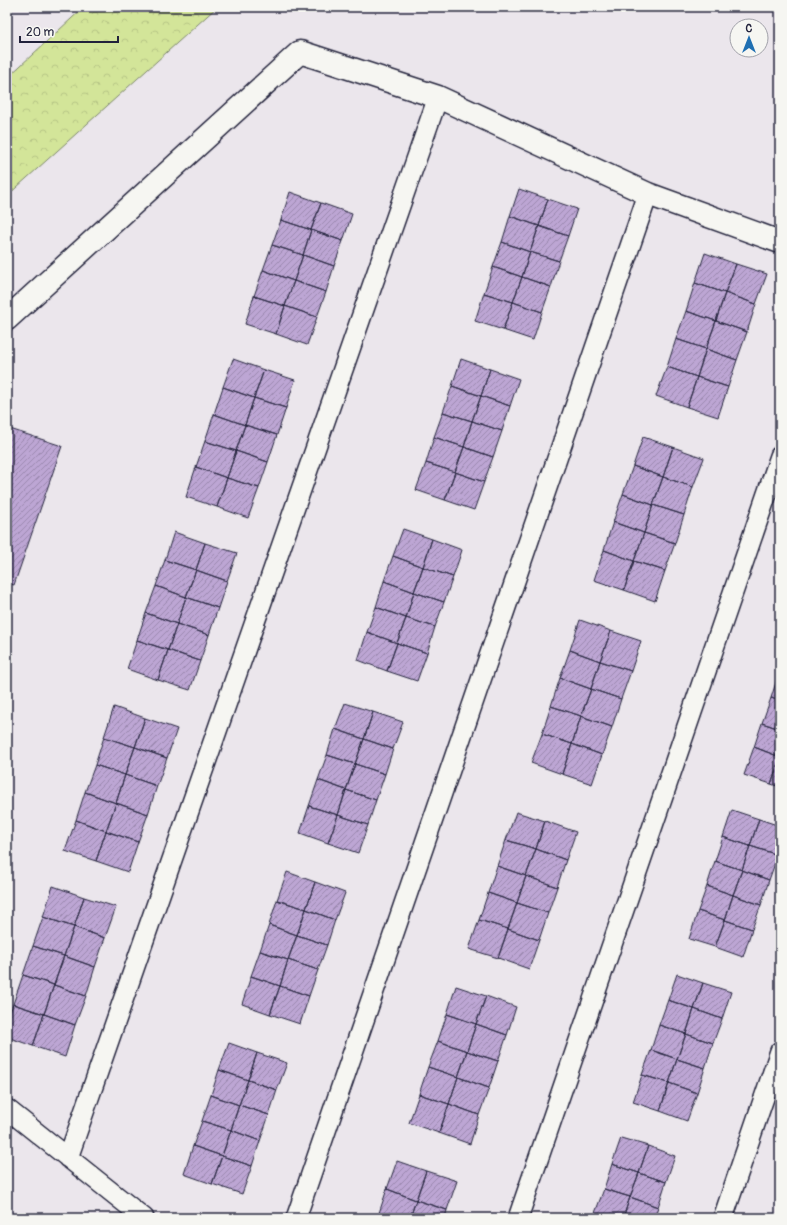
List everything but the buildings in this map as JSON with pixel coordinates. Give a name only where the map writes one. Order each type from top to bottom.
[{"type":"street","points":[[7,319],[300,52],[438,96],[648,194],[780,242]]},
{"type":"lane","points":[[68,1158],[438,96]]},
{"type":"lane","points":[[296,1218],[648,194]]},
{"type":"lane","points":[[518,1218],[780,456]]},
{"type":"lane","points":[[723,1218],[780,1051]]},
{"type":"lane","points":[[7,1109],[144,1218]]},
{"type":"green space","points":[[84,7],[217,7],[7,196],[7,78]]}]
